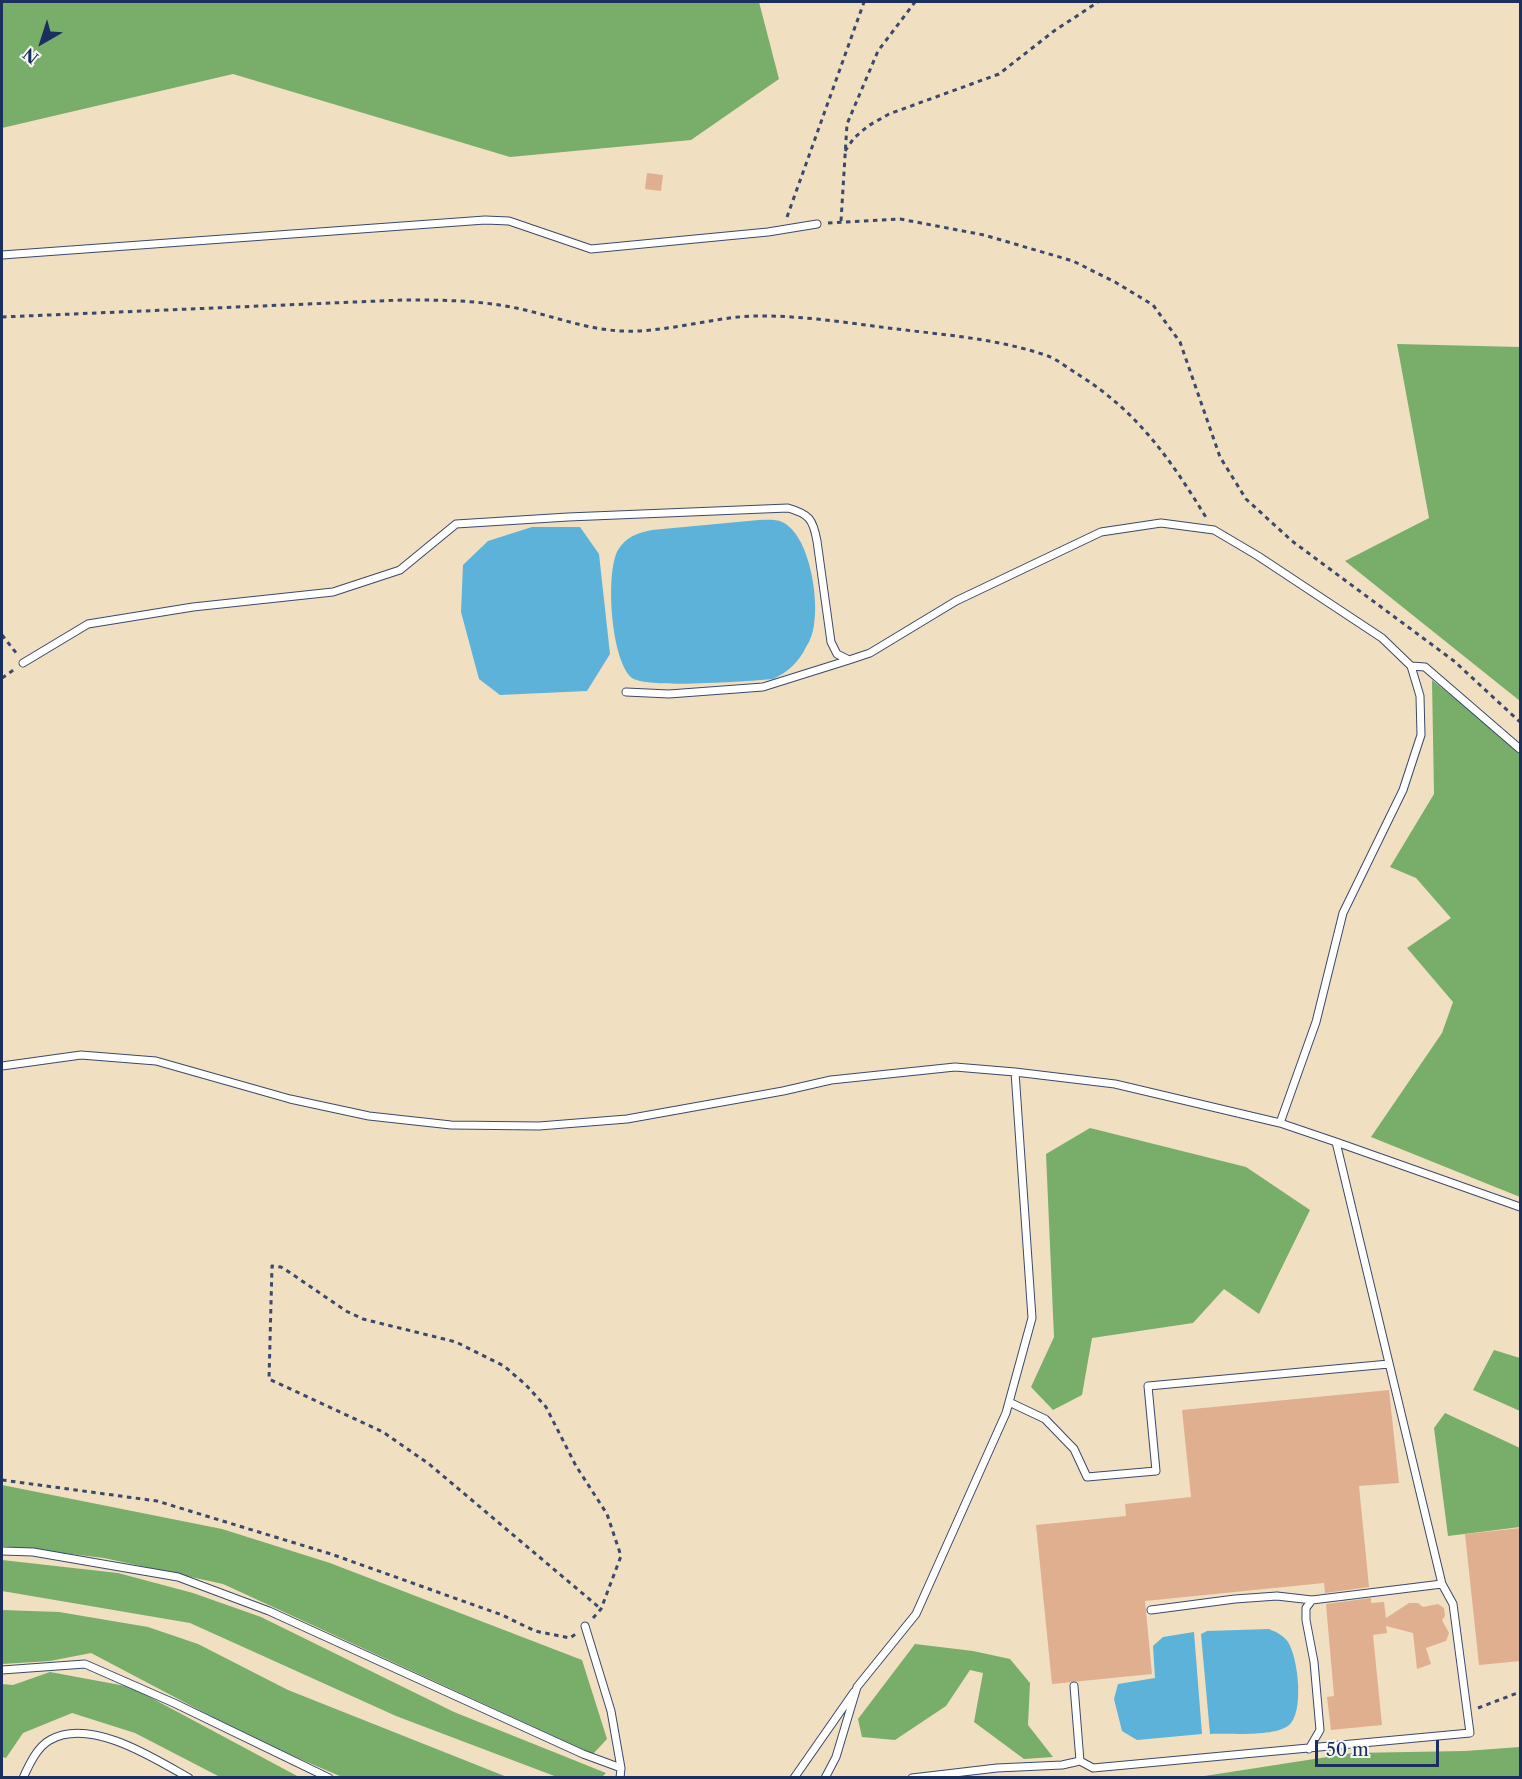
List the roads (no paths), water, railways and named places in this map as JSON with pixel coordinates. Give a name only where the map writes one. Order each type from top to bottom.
[{"type":"lane","points":[[2,255],[485,220],[509,221],[591,249],[783,230],[817,224]]},
{"type":"lane","points":[[23,663],[88,624],[193,608],[333,592],[400,570],[456,524],[788,508],[804,513],[814,525],[831,642],[837,654],[849,660]]},
{"type":"lane","points":[[626,692],[669,694],[763,687],[825,669],[870,653],[956,601],[1101,532],[1161,523],[1214,530],[1258,556],[1382,638],[1411,666],[1420,696],[1421,735],[1403,790],[1343,913],[1316,1022],[1280,1123]]},
{"type":"lane","points":[[1411,666],[1425,667],[1521,749]]},
{"type":"lane","points":[[2,1066],[81,1055],[156,1061],[290,1099],[369,1116],[451,1125],[528,1125],[627,1119],[831,1080],[955,1067],[1015,1072],[1115,1084],[1280,1123],[1521,1207]]},
{"type":"lane","points":[[795,1778],[857,1687],[916,1614],[1006,1413],[1032,1318],[1015,1072]]},
{"type":"lane","points":[[912,1778],[997,1768],[1062,1765],[1080,1761],[1093,1768],[1470,1733],[1453,1604],[1442,1584],[1336,1142]]},
{"type":"lane","points":[[1009,1402],[1045,1419],[1074,1449],[1088,1478],[1156,1471],[1148,1386],[1389,1364]]},
{"type":"lane","points":[[2,1551],[33,1552],[178,1577],[268,1611],[583,1754],[621,1768]]},
{"type":"lane","points":[[1151,1610],[1277,1596],[1312,1600],[1442,1584]]},
{"type":"lane","points":[[1309,1749],[1320,1730],[1314,1662],[1306,1620],[1306,1608],[1312,1600]]},
{"type":"lane","points":[[585,1626],[611,1711],[621,1768],[620,1778]]},
{"type":"lane","points":[[2,1670],[85,1664],[174,1703],[329,1778]]},
{"type":"lane","points":[[1074,1686],[1080,1761]]},
{"type":"lane","points":[[825,1778],[836,1757],[857,1687]]},
{"type":"lane","points":[[23,1778],[31,1762],[48,1741],[67,1733],[97,1735],[150,1756],[189,1778]]},
{"type":"water","points":[[759,520],[780,521],[792,529],[806,553],[815,600],[814,625],[809,642],[796,662],[773,679],[678,684],[632,678],[625,669],[619,654],[612,616],[614,561],[621,546],[632,536],[652,530]]},
{"type":"water","points":[[532,527],[580,527],[599,554],[610,654],[587,691],[500,695],[479,679],[461,612],[463,565],[488,541]]},
{"type":"water","points":[[1269,1629],[1288,1642],[1295,1660],[1298,1698],[1293,1720],[1288,1726],[1272,1732],[1210,1734],[1201,1634],[1207,1631]]},
{"type":"water","points":[[1194,1632],[1202,1734],[1137,1740],[1122,1731],[1114,1699],[1118,1684],[1155,1678],[1153,1646],[1163,1637]]}]
